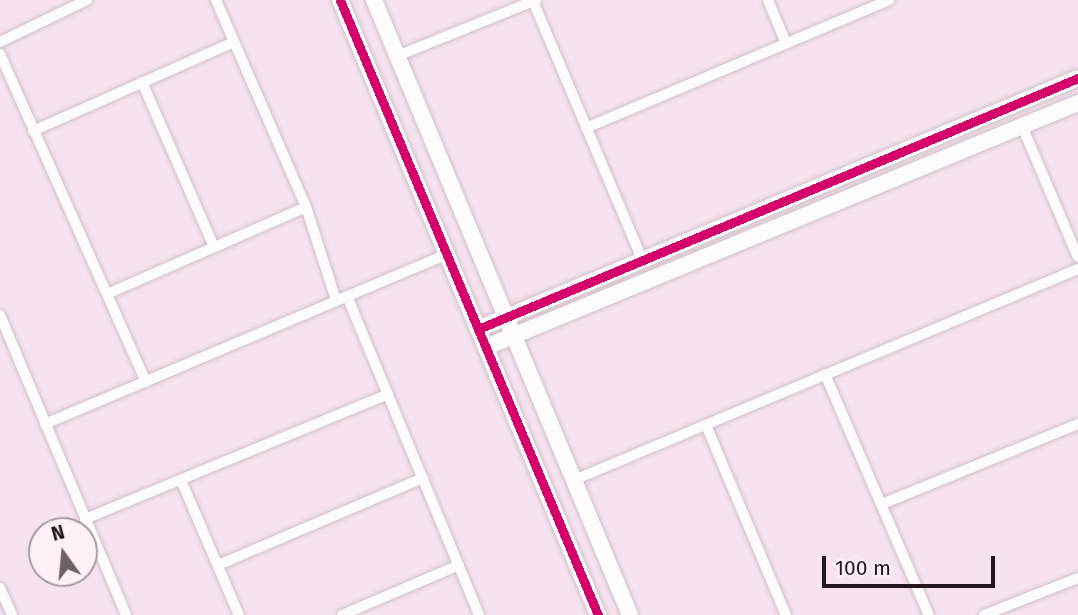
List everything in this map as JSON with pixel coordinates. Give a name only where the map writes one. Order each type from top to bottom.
[{"type":"street","points":[[0,42],[87,0]]},
{"type":"street","points":[[216,0],[306,207],[336,300]]},
{"type":"street","points":[[340,0],[598,615]]},
{"type":"street","points":[[374,0],[630,615]]},
{"type":"street","points":[[768,0],[786,43]]},
{"type":"street","points":[[586,128],[889,0]]},
{"type":"street","points":[[397,56],[535,1],[642,259]]},
{"type":"street","points":[[33,131],[234,42]]},
{"type":"street","points":[[0,54],[146,382]]},
{"type":"street","points":[[478,329],[1078,78]]},
{"type":"street","points":[[142,82],[214,247]]},
{"type":"street","points":[[486,347],[1078,103]]},
{"type":"street","points":[[1021,126],[1078,257]]},
{"type":"street","points":[[107,294],[306,207]]},
{"type":"street","points":[[45,424],[447,254]]},
{"type":"street","points":[[574,480],[1078,269]]},
{"type":"street","points":[[348,296],[479,615]]},
{"type":"street","points":[[0,315],[84,517]]},
{"type":"street","points":[[825,374],[929,615]]},
{"type":"street","points":[[90,517],[388,394]]},
{"type":"street","points":[[882,504],[1078,424]]},
{"type":"street","points":[[706,425],[786,615]]},
{"type":"street","points":[[218,565],[423,478]]},
{"type":"street","points":[[181,480],[239,615]]},
{"type":"street","points":[[98,552],[123,614]]},
{"type":"street","points":[[342,615],[459,565]]},
{"type":"street","points":[[984,615],[1078,578]]},
{"type":"street","points":[[0,588],[12,615]]},
{"type":"cycle path","points":[[340,0],[598,615]]},
{"type":"cycle path","points":[[478,329],[1078,78]]}]
